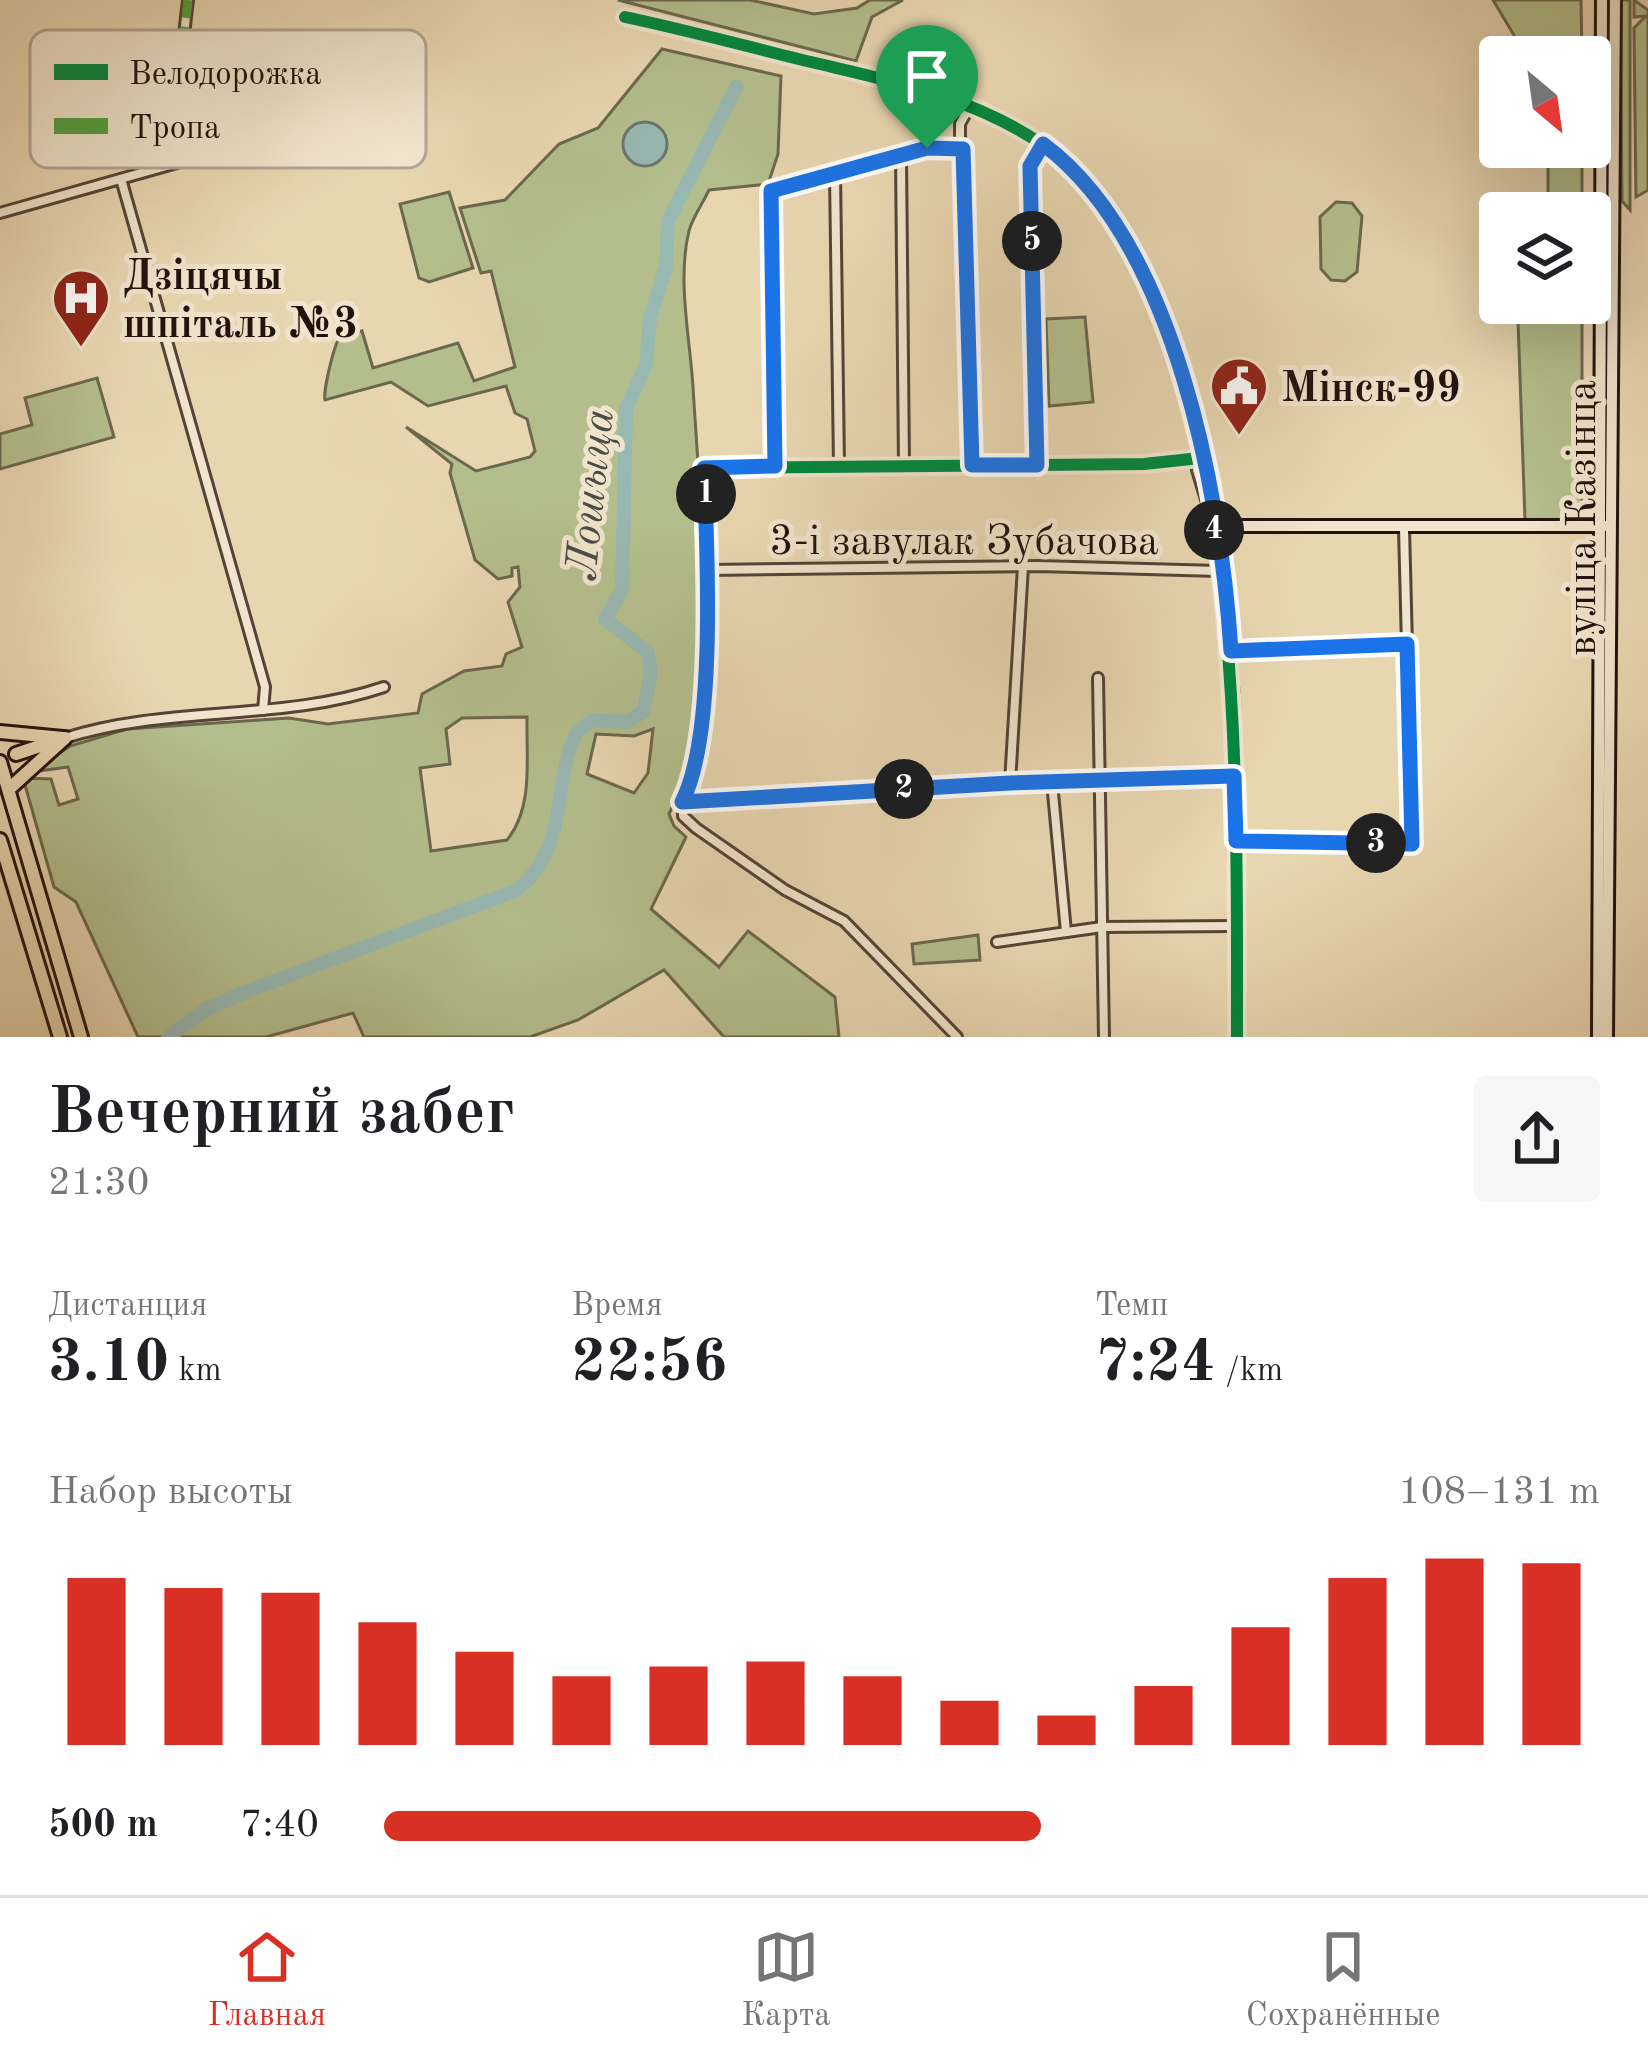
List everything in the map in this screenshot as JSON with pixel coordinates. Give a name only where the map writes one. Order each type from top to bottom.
[{"type":"main road","name":"вуліца Казінца","points":[[1602,0],[1609,14]]},
{"type":"main road","name":"вуліца Казінца","points":[[1607,1037],[1603,911],[1609,14],[1615,0]]},
{"type":"main road","points":[[1238,1037],[1231,651],[1214,526],[1608,526]]},
{"type":"main road","points":[[0,732],[64,738]]},
{"type":"main road","points":[[16,754],[64,738]]},
{"type":"main road","points":[[8,790],[12,780],[64,738]]},
{"type":"main road","points":[[2,769],[80,1037]]},
{"type":"main road","points":[[0,840],[60,1037]]},
{"type":"main road","points":[[0,880],[5,859]]},
{"type":"main road","points":[[0,892],[22,918]]},
{"type":"main road","name":"вуліца Казінца","points":[[1598,1037],[1603,1006]]},
{"type":"street","points":[[185,30],[188,0]]},
{"type":"street","points":[[625,17],[971,104],[1043,144],[1111,212],[1140,263],[1167,333],[1214,526]]},
{"type":"street","points":[[971,104],[960,124],[960,147],[966,173],[972,465]]},
{"type":"street","points":[[1037,465],[1030,166],[1043,144]]},
{"type":"street","points":[[775,466],[771,191],[901,156],[960,147]]},
{"type":"street","points":[[901,156],[904,466]]},
{"type":"street","points":[[0,213],[158,168]]},
{"type":"street","points":[[835,172],[839,466]]},
{"type":"street","points":[[121,178],[265,687],[263,710]]},
{"type":"street","points":[[956,1037],[844,921],[784,890],[683,816],[682,802],[694,780],[708,570],[704,468],[1037,465],[1200,458]]},
{"type":"street","points":[[1236,841],[1412,844],[1404,528]]},
{"type":"street","points":[[1010,783],[1023,566]]},
{"type":"street","name":"3-і завулак Зубачова","points":[[708,570],[1023,566],[1220,571]]},
{"type":"street","points":[[1231,651],[1407,644]]},
{"type":"street","points":[[1098,678],[1104,1037]]},
{"type":"street","points":[[64,738],[124,722],[263,710],[384,687]]},
{"type":"street","points":[[682,802],[1234,776]]},
{"type":"street","points":[[1052,782],[1066,932]]},
{"type":"street","points":[[997,942],[1102,927],[1237,926]]},
{"type":"green space","points":[[618,0],[750,0],[814,14],[857,8],[870,0],[903,0],[872,17],[856,61]]},
{"type":"green space","points":[[1493,0],[1581,0],[1582,36],[1514,36]]},
{"type":"green space","points":[[1620,0],[1630,0],[1630,210],[1622,201]]},
{"type":"green space","points":[[1634,0],[1648,10],[1648,190],[1636,197],[1634,28],[1646,16],[1634,17]]},
{"type":"green space","points":[[662,49],[781,76],[778,154],[768,184],[709,190],[690,226],[686,250],[684,289],[702,546],[701,664],[696,720],[669,814],[686,837],[651,909],[719,967],[748,931],[835,997],[839,1037],[724,1037],[664,970],[578,1020],[530,1037],[364,1037],[353,1013],[266,1037],[138,1037],[76,902],[54,887],[23,778],[51,779],[59,805],[78,799],[68,767],[32,772],[70,746],[127,729],[289,718],[328,724],[418,713],[422,694],[464,671],[502,666],[506,654],[522,647],[508,602],[520,587],[518,567],[512,568],[512,576],[498,579],[475,560],[450,473],[452,464],[406,427],[476,471],[530,457],[535,451],[527,419],[515,413],[506,386],[428,406],[391,382],[325,400],[326,386],[337,343],[346,331],[362,331],[373,368],[458,343],[474,381],[515,367],[491,271],[481,273],[460,208],[505,200],[559,144],[598,128]],"holes":[[[527,717],[525,797],[507,840],[431,851],[420,768],[450,764],[446,729],[462,718]],[[653,729],[648,773],[634,793],[587,774],[596,734],[634,736]]]},
{"type":"green space","points":[[1548,168],[1582,168],[1582,192],[1548,192]]},
{"type":"green space","points":[[449,192],[473,268],[429,282],[419,278],[400,204]]},
{"type":"green space","points":[[1336,202],[1352,203],[1362,216],[1357,272],[1345,281],[1331,280],[1321,269],[1320,217]]},
{"type":"green space","points":[[1085,317],[1093,402],[1049,406],[1046,319]]},
{"type":"green space","points":[[1518,324],[1582,324],[1582,520],[1525,520]]},
{"type":"green space","points":[[97,378],[114,437],[0,469],[0,434],[32,425],[25,398]]},
{"type":"green space","points":[[978,935],[980,960],[914,964],[912,944]]},
{"type":"water","points":[[645,122],[661,128],[667,144],[661,160],[645,166],[629,160],[623,144],[629,128]]},
{"type":"waterway","name":"Лошыца","points":[[168,1037],[205,1010],[245,992],[515,891],[545,856],[577,732],[593,720],[627,722],[643,712],[651,674],[648,652],[605,619],[622,590],[626,409],[646,365],[650,318],[666,266],[668,221],[736,87]]},
{"type":"marked path","points":[[185,30],[188,0]]},
{"type":"cycle path","points":[[625,17],[871,76],[986,113],[1040,143],[1110,213],[1161,310],[1196,427],[1218,557],[1231,690],[1237,1037]]},
{"type":"cycle path","points":[[1200,458],[1144,464],[704,468],[705,688],[693,772],[683,802],[1235,776]]},
{"type":"place","name":"Дзіцячы шпіталь №3","points":[[81,349]]},
{"type":"place","name":"Мінск-99","points":[[1239,437]]},
{"type":"route","points":[[1043,144],[1081,176],[1111,212],[1154,298],[1205,468],[1231,651],[1407,644],[1412,844],[1236,841],[1234,776],[682,802],[694,780],[700,712],[708,570],[704,468],[775,466],[771,191],[927,148],[960,147],[964,153],[972,465],[1037,465],[1030,166],[1043,144]]}]
